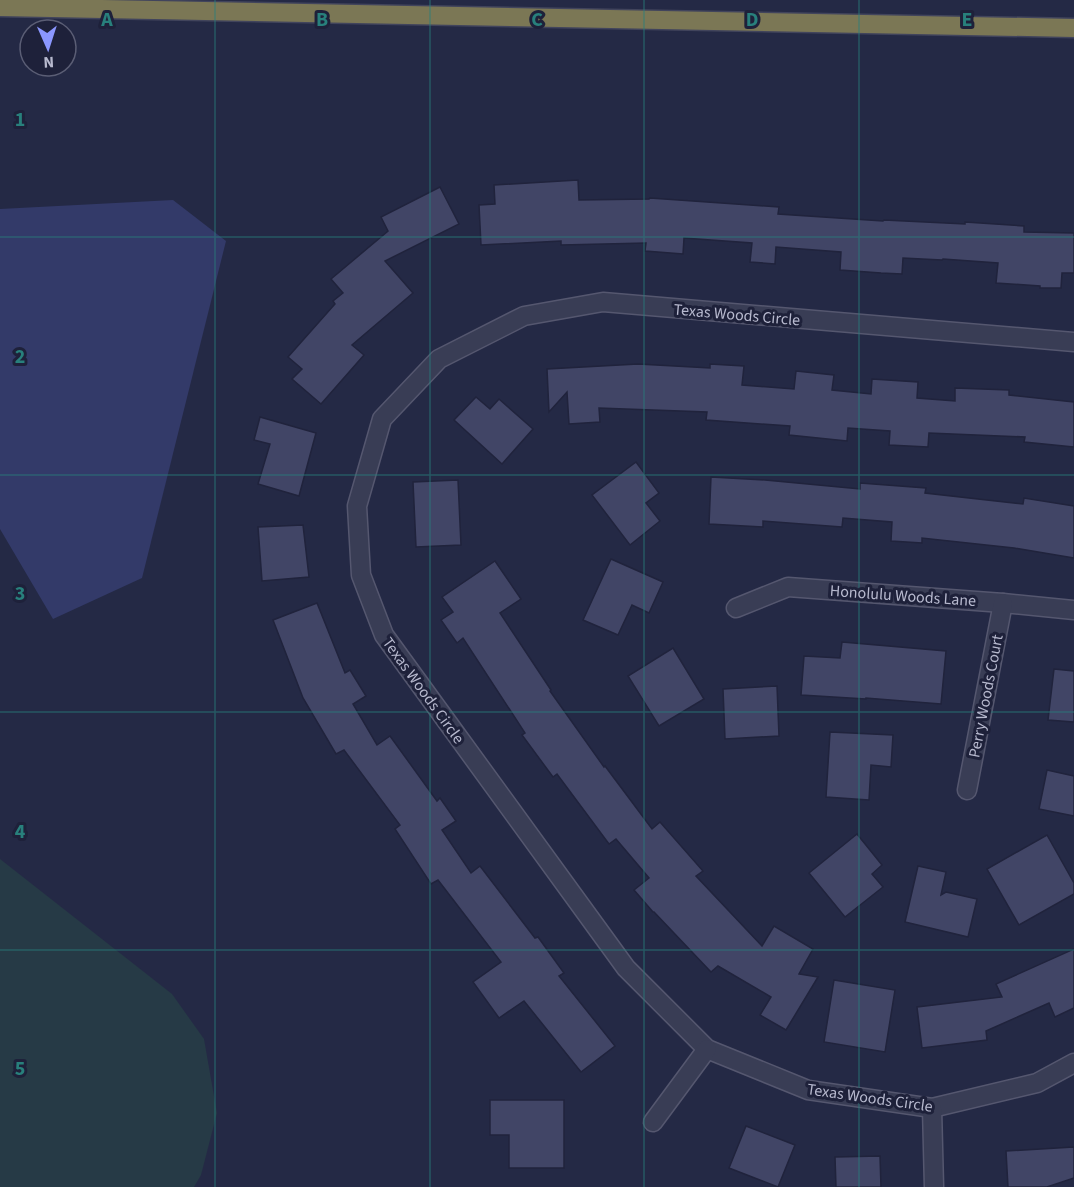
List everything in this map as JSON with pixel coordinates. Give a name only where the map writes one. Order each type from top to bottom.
[{"type":"highway","points":[[0,7],[1074,28]]},
{"type":"street","name":"Texas Woods Circle","points":[[1074,342],[603,302],[524,316],[439,359],[382,419],[357,506],[361,575],[384,635],[626,968],[707,1049],[808,1090],[932,1108],[1037,1083],[1074,1063]]},
{"type":"street","name":"Honolulu Woods Lane","points":[[736,608],[788,587],[1074,610]]},
{"type":"street","name":"Perry Woods Court","points":[[967,790],[1003,603]]},
{"type":"street","points":[[653,1122],[707,1049]]},
{"type":"street","points":[[932,1108],[934,1187]]},
{"type":"shaded area","points":[[0,859],[172,994],[204,1039],[217,1113],[201,1175],[194,1187],[0,1187]]},
{"type":"water","points":[[173,200],[226,241],[142,578],[53,619],[0,529],[0,209]]},
{"type":"building","points":[[578,180],[579,200],[650,198],[779,207],[778,214],[883,221],[965,224],[965,222],[1024,226],[1024,232],[1074,233],[1074,273],[1062,273],[1061,288],[1040,288],[1040,286],[996,283],[998,263],[903,258],[902,274],[881,273],[840,270],[841,252],[776,247],[775,264],[750,262],[752,243],[684,238],[683,254],[645,251],[646,243],[561,245],[561,241],[481,245],[479,205],[495,204],[494,185]]},
{"type":"building","points":[[440,187],[459,224],[385,261],[413,293],[352,345],[364,355],[321,404],[292,379],[302,369],[288,357],[335,304],[333,301],[343,293],[331,279],[388,231],[381,217]]},
{"type":"building","points":[[638,364],[710,368],[710,364],[744,366],[742,385],[794,389],[796,371],[834,375],[832,390],[871,394],[872,379],[918,382],[917,398],[955,401],[955,388],[1009,390],[1009,395],[1074,402],[1074,447],[1024,442],[1025,437],[929,433],[928,447],[889,445],[890,431],[848,428],[847,441],[789,435],[790,426],[706,420],[707,412],[599,408],[600,422],[569,424],[567,392],[549,412],[547,369]]},
{"type":"building","points":[[476,397],[490,409],[499,399],[533,429],[502,464],[454,420]]},
{"type":"building","points":[[260,417],[316,433],[299,496],[258,484],[270,444],[254,440]]},
{"type":"building","points":[[636,462],[659,493],[646,503],[660,521],[630,545],[592,495]]},
{"type":"building","points":[[711,477],[860,489],[860,483],[926,488],[925,493],[1023,504],[1024,498],[1074,506],[1074,558],[1014,548],[922,538],[922,543],[891,541],[892,522],[843,518],[842,527],[763,521],[763,527],[709,524]]},
{"type":"building","points":[[458,480],[461,545],[416,547],[413,482]]},
{"type":"building","points":[[303,525],[309,577],[262,581],[258,527]]},
{"type":"building","points":[[611,559],[663,582],[649,613],[632,605],[618,635],[583,620]]},
{"type":"building","points":[[495,561],[521,599],[500,613],[550,691],[652,829],[660,822],[703,871],[696,876],[762,946],[774,926],[813,949],[799,974],[818,977],[786,1030],[760,1015],[771,997],[718,966],[711,972],[634,890],[649,878],[616,839],[609,844],[557,774],[553,777],[522,735],[525,733],[463,638],[457,643],[441,620],[453,612],[442,597]]},
{"type":"building","points":[[317,603],[345,673],[350,670],[366,696],[353,704],[377,745],[390,736],[437,801],[440,798],[456,821],[442,830],[471,873],[480,866],[535,938],[538,937],[564,973],[559,976],[615,1046],[581,1072],[524,1001],[499,1018],[473,982],[501,962],[438,880],[431,884],[395,829],[400,825],[344,750],[336,754],[303,698],[273,620]]},
{"type":"building","points":[[842,642],[946,651],[941,704],[801,695],[804,656],[840,658]]},
{"type":"building","points":[[673,648],[704,699],[659,726],[628,676]]},
{"type":"building","points":[[1054,669],[1074,671],[1074,722],[1048,720]]},
{"type":"building","points":[[777,686],[779,736],[725,739],[723,689]]},
{"type":"building","points":[[830,732],[893,735],[891,767],[871,765],[869,800],[826,797]]},
{"type":"building","points":[[1047,770],[1074,776],[1074,816],[1039,809]]},
{"type":"building","points":[[857,834],[882,865],[872,874],[883,887],[845,917],[809,873]]},
{"type":"building","points":[[1047,835],[1074,883],[1074,894],[1019,925],[987,869]]},
{"type":"building","points":[[918,866],[946,872],[941,895],[946,892],[977,899],[968,937],[905,922]]},
{"type":"building","points":[[1074,949],[1074,1008],[1055,1017],[1049,1003],[986,1031],[987,1040],[922,1048],[917,1007],[1002,997],[996,984]]},
{"type":"building","points":[[834,980],[895,990],[885,1052],[824,1042]]},
{"type":"building","points":[[490,1100],[564,1100],[564,1168],[509,1168],[509,1135],[490,1135]]},
{"type":"building","points":[[746,1126],[795,1145],[778,1187],[729,1168]]},
{"type":"building","points":[[1074,1147],[1074,1178],[1047,1187],[1008,1187],[1006,1151]]},
{"type":"building","points":[[880,1156],[881,1187],[836,1187],[835,1157]]}]
